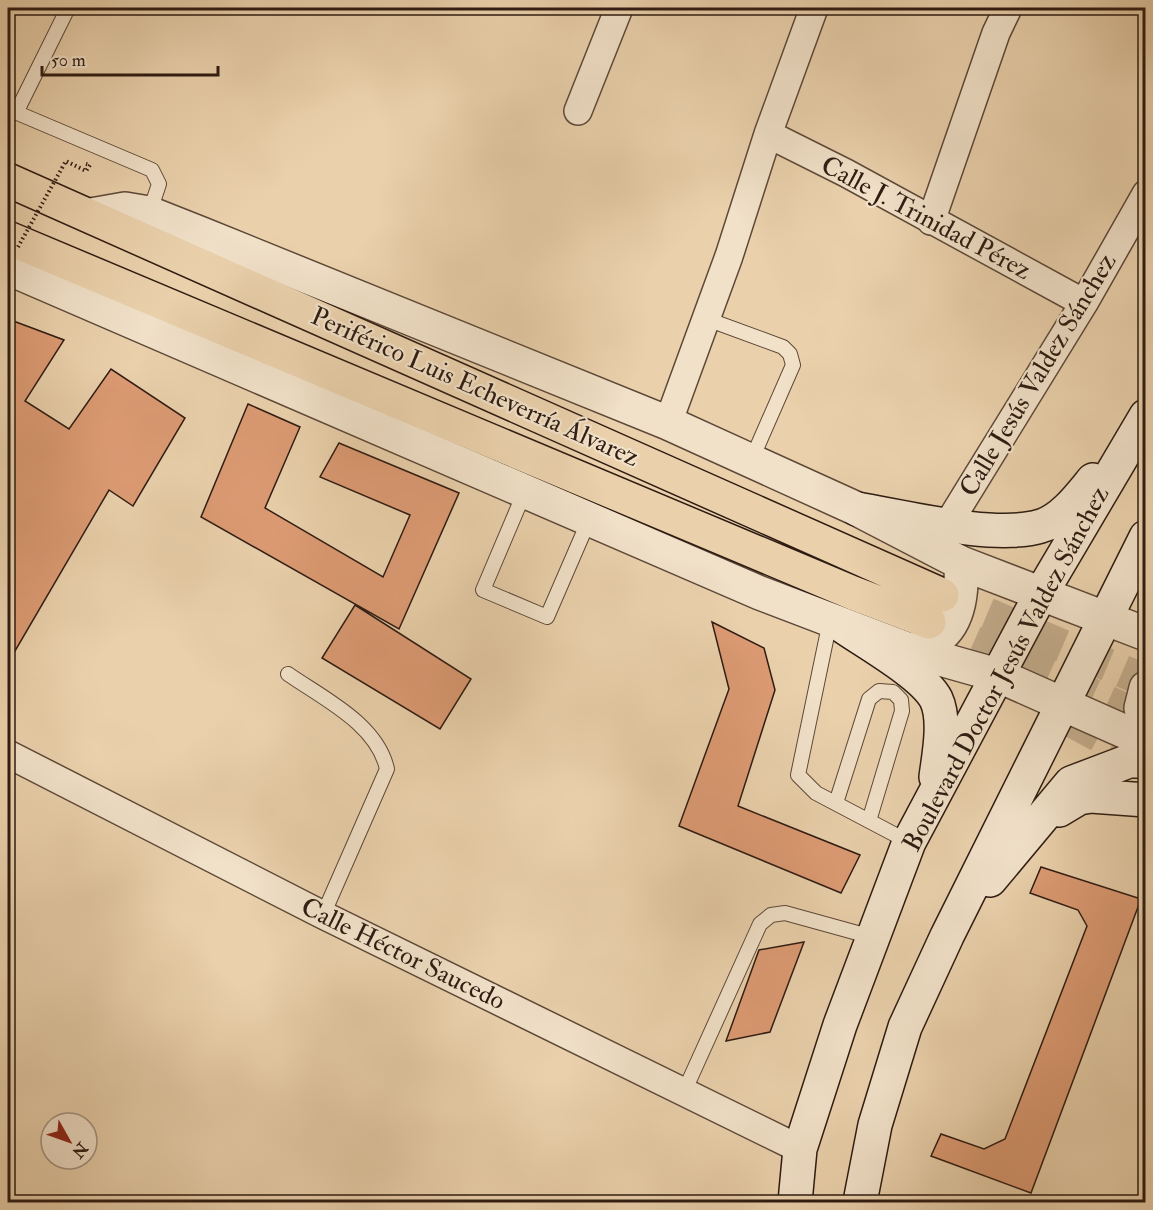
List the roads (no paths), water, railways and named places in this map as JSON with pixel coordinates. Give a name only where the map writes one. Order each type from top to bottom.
[{"type":"highway","name":"Periférico Luis Echeverría Álvarez","points":[[8,180],[91,215],[144,226],[926,626]]},
{"type":"highway","name":"Periférico Luis Echeverría Álvarez","points":[[11,251],[853,593],[926,626]]},
{"type":"main road","points":[[144,226],[668,423],[857,509],[961,563],[1042,592],[1146,634]]},
{"type":"main road","points":[[11,251],[525,491],[835,623],[912,673],[936,699],[942,735],[933,796]]},
{"type":"main road","points":[[857,509],[997,530],[1042,526],[1063,513],[1082,493],[1146,414]]},
{"type":"main road","name":"Boulevard Doctor Jesús Valdez Sánchez","points":[[795,1203],[800,1149],[840,1025],[909,842],[1042,592],[1146,414]]},
{"type":"main road","points":[[860,1203],[875,1125],[904,1027],[1060,705],[1146,537]]},
{"type":"main road","points":[[926,626],[939,638],[952,620],[962,595],[961,563]]},
{"type":"main road","points":[[835,623],[926,626],[997,675],[1060,705],[1146,741]]},
{"type":"main road","points":[[1146,688],[1142,708],[1146,729]]},
{"type":"main road","points":[[947,936],[1020,841],[1071,783],[1129,761],[1146,760]]},
{"type":"main road","points":[[1020,841],[1068,803],[1079,798],[1091,796],[1146,800]]},
{"type":"street","points":[[578,111],[619,8]]},
{"type":"street","points":[[668,423],[704,318],[729,256],[768,134],[814,8]]},
{"type":"street","points":[[931,220],[996,33],[1008,8]]},
{"type":"street","name":"Calle J. Trinidad Pérez","points":[[768,134],[846,173],[1084,303]]},
{"type":"street","name":"Calle Jesús Valdez Sánchez","points":[[948,524],[1084,303],[1146,194]]},
{"type":"street","name":"Calle Héctor Saucedo","points":[[8,754],[323,915],[800,1149]]},
{"type":"lane","points":[[68,8],[12,111],[152,170],[159,184],[144,226]]},
{"type":"lane","points":[[704,318],[783,347],[790,354],[793,364],[751,460]]},
{"type":"lane","points":[[525,491],[483,590],[547,617],[589,519]]},
{"type":"lane","points":[[835,623],[798,775],[805,784],[836,803],[909,842]]},
{"type":"lane","points":[[288,674],[366,729],[384,753],[387,769],[323,915]]},
{"type":"lane","points":[[836,803],[868,699],[879,691],[893,692],[900,700],[902,711],[869,821]]},
{"type":"lane","points":[[684,1092],[760,924],[771,915],[785,913],[872,938]]},
{"type":"lane","points":[[8,1200],[12,1203]]},
{"type":"tunnel","points":[[942,595],[1146,681]]},
{"type":"tunnel","points":[[929,622],[1146,719]]},
{"type":"tunnel","points":[[1070,720],[1146,761]]}]
